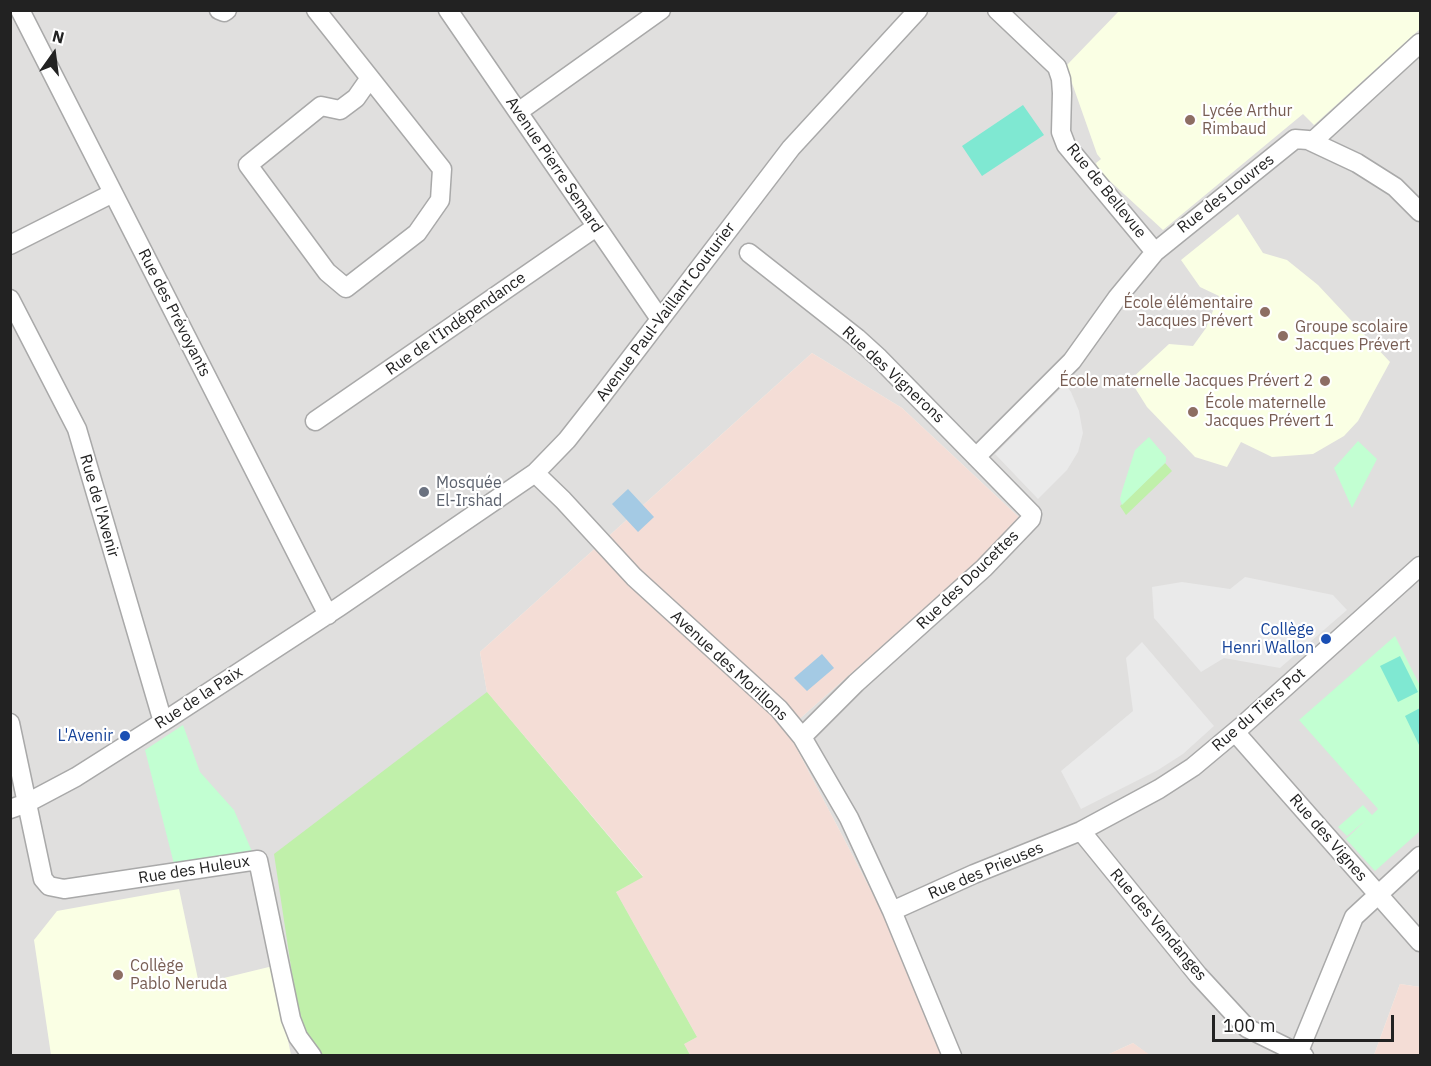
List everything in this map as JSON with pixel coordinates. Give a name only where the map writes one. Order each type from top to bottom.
[{"type":"street","name":"Rue des Prévoyants","points":[[20,10],[328,615]]},
{"type":"street","points":[[219,10],[224,12],[227,10]]},
{"type":"street","points":[[316,10],[370,78],[442,169],[440,200],[417,233],[346,288],[327,272],[248,165],[321,106],[340,110],[356,98],[370,78]]},
{"type":"street","name":"Avenue Pierre Semard","points":[[448,10],[660,319]]},
{"type":"street","points":[[518,112],[661,10]]},
{"type":"street","name":"Avenue Paul-Vaillant Couturier","points":[[382,578],[535,473],[567,440],[791,148],[918,10]]},
{"type":"street","name":"Rue de Bellevue","points":[[998,10],[1057,67],[1061,79],[1061,132],[1066,145],[1155,252]]},
{"type":"street","points":[[1420,43],[1312,142],[1357,163],[1395,187],[1420,212]]},
{"type":"street","name":"Rue des Louvres","points":[[1155,252],[1295,139],[1312,142]]},
{"type":"street","points":[[10,245],[113,194]]},
{"type":"street","name":"Rue de l'Indépendance","points":[[315,421],[596,227]]},
{"type":"street","points":[[976,457],[1072,361],[1117,298],[1155,252]]},
{"type":"street","name":"Rue des Vignerons","points":[[749,253],[872,351],[976,457]]},
{"type":"street","name":"Rue de l'Avenir","points":[[10,299],[77,429],[163,722]]},
{"type":"street","name":"Rue des Doucettes","points":[[802,737],[856,683],[984,568],[1031,519],[1032,514],[976,457]]},
{"type":"street","name":"Avenue des Morillons","points":[[535,473],[634,577],[779,709],[802,737],[849,818],[892,911],[952,1056]]},
{"type":"street","name":"Rue du Tiers Pot","points":[[1081,831],[1167,784],[1193,767],[1420,566]]},
{"type":"street","name":"Rue de la Paix","points":[[19,806],[76,777],[382,578]]},
{"type":"street","name":"Rue des Huleux","points":[[10,723],[19,806],[43,879],[50,886],[64,889],[258,860],[291,1019],[298,1037],[312,1056]]},
{"type":"street","name":"Rue des Vignes","points":[[1235,732],[1420,942]]},
{"type":"street","name":"Rue des Prieuses","points":[[892,911],[974,874],[1081,831]]},
{"type":"street","name":"Rue des Vendanges","points":[[1081,831],[1198,975],[1247,1028],[1299,1055]]},
{"type":"street","points":[[1299,1055],[1354,917],[1420,856]]},
{"type":"shaded area","points":[[10,11],[1420,11],[1420,987],[1400,984],[1374,1055],[1150,1056],[1133,1043],[1107,1055],[957,1055],[787,730],[1023,521],[902,408],[812,353],[480,652],[487,692],[643,877],[616,892],[697,1037],[684,1044],[690,1055],[11,1055]]},
{"type":"shaded area","name":"Lycée Arthur Rimbaud","points":[[1119,11],[1420,11],[1420,29],[1314,125],[1303,114],[1163,230],[1099,171],[1096,163],[1101,159],[1097,154],[1066,66]]},
{"type":"shaded area","points":[[1023,105],[1044,135],[982,176],[962,146]]},
{"type":"shaded area","name":"Groupe scolaire Jacques Prévert","points":[[1238,214],[1263,253],[1287,260],[1318,285],[1390,362],[1358,421],[1344,436],[1313,454],[1272,457],[1241,442],[1227,467],[1195,457],[1147,407],[1130,380],[1169,344],[1193,346],[1206,328],[1219,296],[1200,287],[1181,260]]},
{"type":"shaded area","points":[[812,353],[902,408],[1023,521],[787,730],[957,1055],[690,1055],[684,1044],[697,1037],[616,892],[643,876],[487,692],[480,652]]},
{"type":"shaded area","points":[[1065,384],[1079,411],[1083,433],[1078,452],[1067,470],[1038,499],[995,454]]},
{"type":"shaded area","points":[[628,489],[654,517],[638,532],[612,504]]},
{"type":"shaded area","points":[[1245,577],[1333,595],[1347,610],[1280,668],[1224,658],[1201,672],[1154,618],[1152,587],[1182,582],[1230,589]]},
{"type":"shaded area","points":[[1142,642],[1214,726],[1183,754],[1158,770],[1081,809],[1061,771],[1133,711],[1126,658]]},
{"type":"shaded area","points":[[822,654],[834,668],[807,691],[794,678]]},
{"type":"shaded area","points":[[1400,656],[1418,692],[1398,702],[1380,666]]},
{"type":"shaded area","points":[[1420,708],[1420,747],[1405,716]]},
{"type":"shaded area","name":"Collège Pablo Neruda","points":[[179,889],[199,984],[273,966],[291,1055],[51,1055],[34,940],[57,911]]},
{"type":"shaded area","points":[[1400,984],[1420,987],[1420,1055],[1374,1055]]},
{"type":"shaded area","points":[[1133,1043],[1150,1055],[1107,1055]]},
{"type":"green space","points":[[1149,437],[1166,457],[1166,462],[1122,505],[1120,499],[1135,450]]},
{"type":"green space","points":[[1358,441],[1377,459],[1352,508],[1334,468]]},
{"type":"green space","points":[[1165,463],[1172,471],[1126,515],[1120,506]]},
{"type":"green space","points":[[1395,636],[1420,686],[1420,831],[1375,871],[1346,839],[1366,820],[1347,836],[1338,827],[1363,805],[1372,815],[1378,809],[1299,720]]},
{"type":"green space","points":[[487,692],[643,877],[616,892],[697,1037],[684,1044],[690,1055],[322,1055],[317,1052],[299,1020],[274,854]]},
{"type":"green space","points":[[183,725],[200,772],[234,810],[254,856],[175,868],[145,750]]},
{"type":"place","name":"Lycée Arthur Rimbaud","points":[[1190,120]]},
{"type":"place","name":"École élémentaire Jacques Prévert","points":[[1265,312]]},
{"type":"place","name":"Groupe scolaire Jacques Prévert","points":[[1283,336]]},
{"type":"place","name":"École maternelle Jacques Prévert 2","points":[[1325,381]]},
{"type":"place","name":"École maternelle Jacques Prévert 1","points":[[1193,412]]},
{"type":"place","name":"Mosquée El-Irshad","points":[[424,492]]},
{"type":"place","name":"Collège Henri Wallon","points":[[1326,639]]},
{"type":"place","name":"L'Avenir","points":[[125,736]]},
{"type":"place","name":"Collège Pablo Neruda","points":[[118,975]]}]
